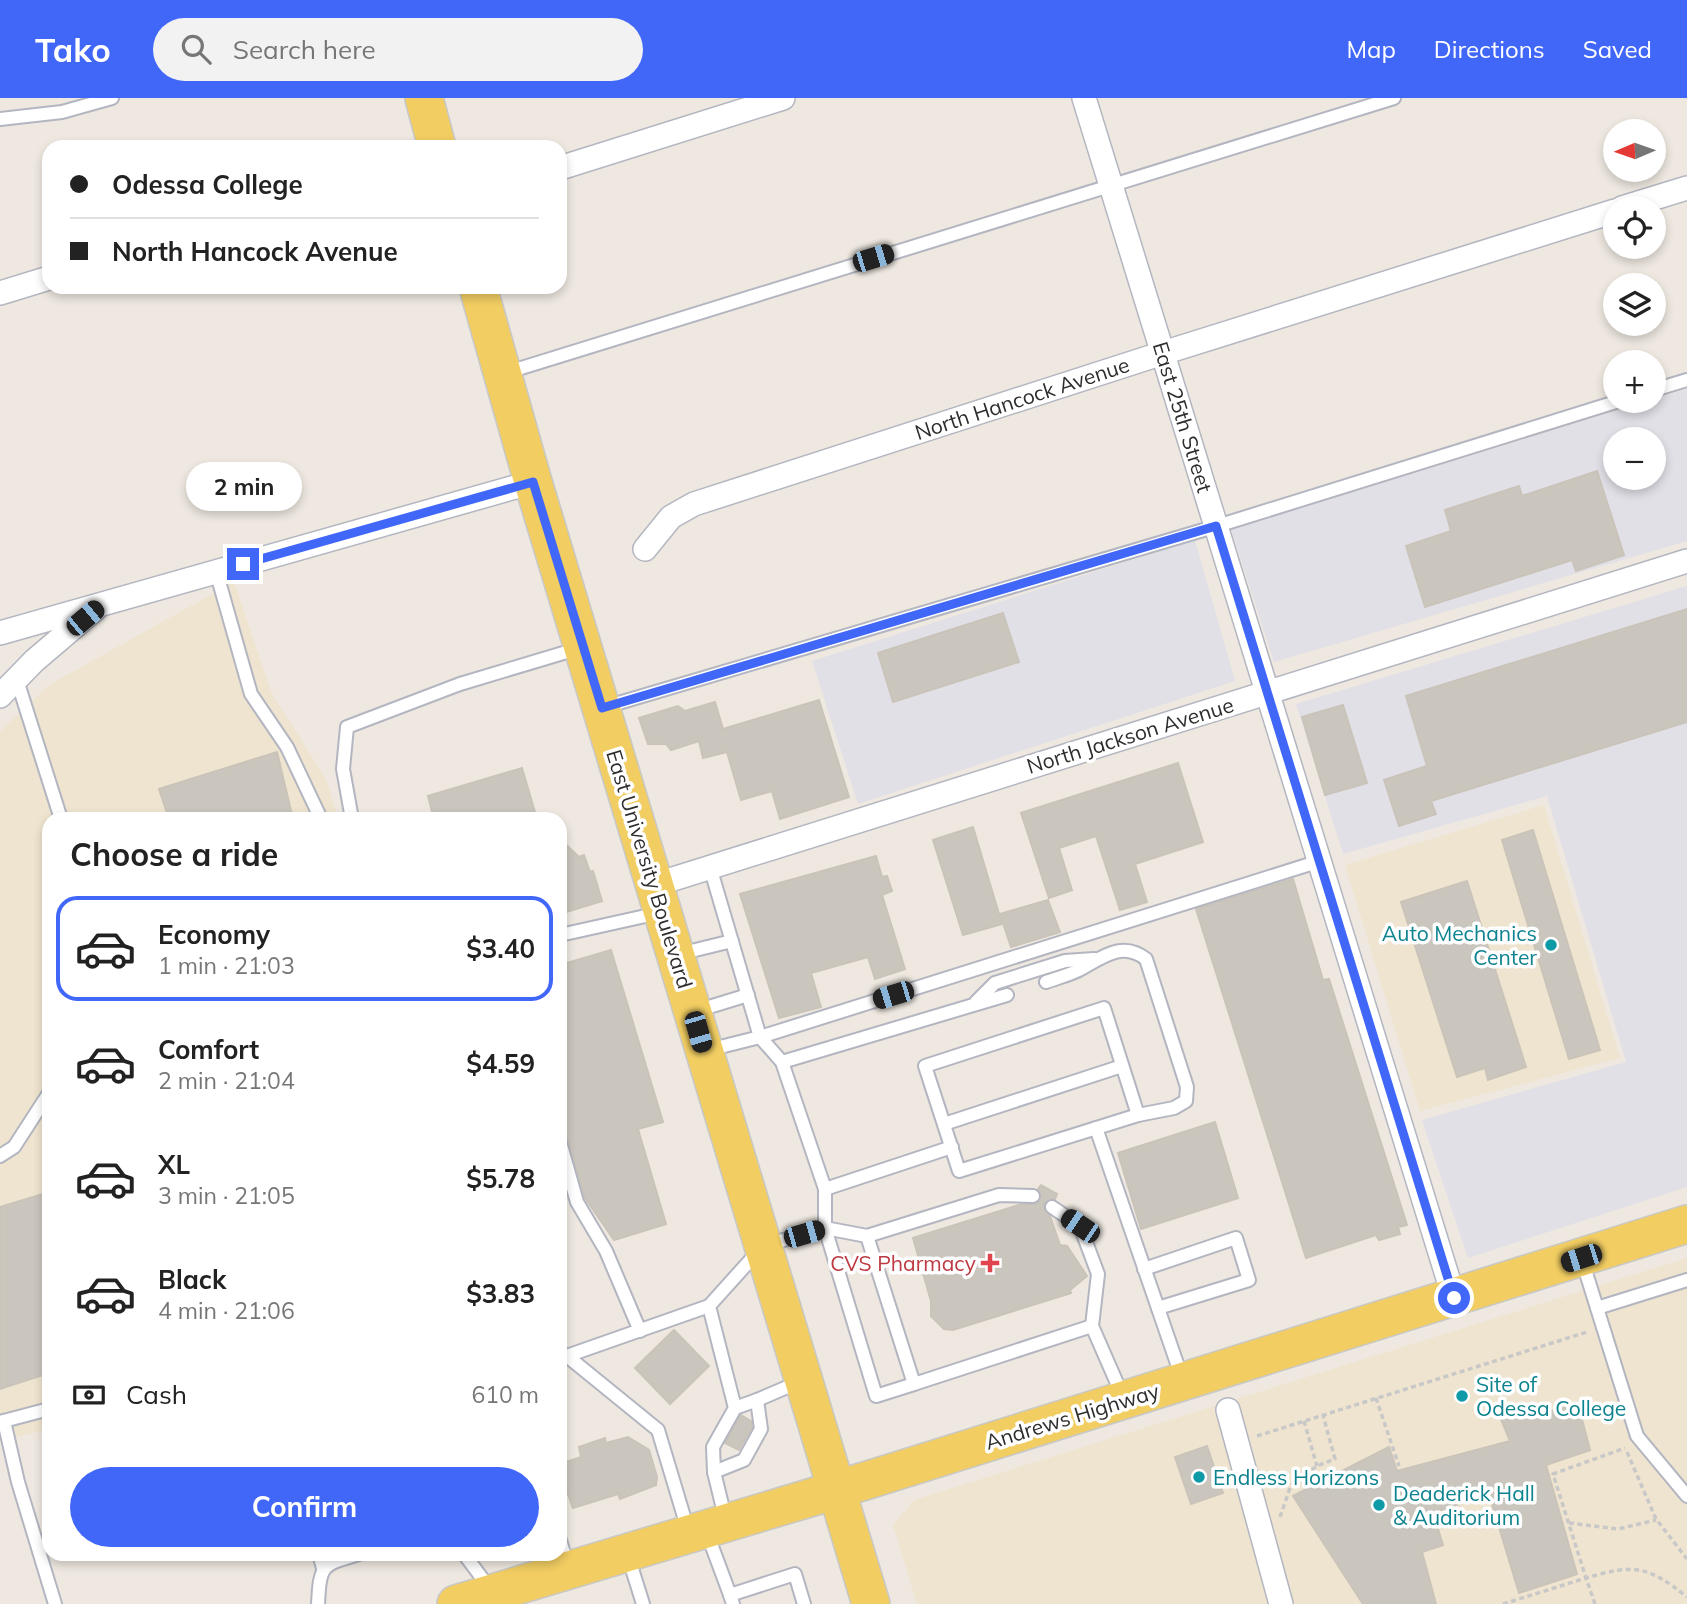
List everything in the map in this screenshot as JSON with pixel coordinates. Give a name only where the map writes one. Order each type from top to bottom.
[{"type":"main road","points":[[424,98],[435,140]]},
{"type":"main road","name":"East University Boulevard","points":[[480,294],[533,482],[871,1604]]},
{"type":"main road","name":"Andrews Highway","points":[[567,1555],[627,1552],[836,1490],[1687,1224]]},
{"type":"main road","name":"Andrews Highway","points":[[456,1604],[495,1598],[554,1561]]},
{"type":"street","points":[[567,166],[783,98]]},
{"type":"street","name":"East 25th Street","points":[[1084,98],[1454,1298]]},
{"type":"street","points":[[1661,196],[1687,188]]},
{"type":"street","name":"North Hancock Avenue","points":[[645,549],[671,517],[694,504],[1163,352],[1603,215]]},
{"type":"street","points":[[0,293],[42,280]]},
{"type":"street","points":[[0,633],[533,482]]},
{"type":"street","name":"North Jackson Avenue","points":[[658,898],[710,867],[1687,561]]},
{"type":"street","points":[[0,696],[34,661],[102,603]]},
{"type":"street","points":[[1228,1410],[1281,1604]]},
{"type":"lane","points":[[0,119],[61,112],[112,98]]},
{"type":"lane","points":[[503,374],[1394,98]]},
{"type":"lane","points":[[1666,386],[1687,380]]},
{"type":"lane","points":[[602,708],[1216,526],[1603,406]]},
{"type":"lane","points":[[216,571],[251,694],[287,747],[318,812]]},
{"type":"lane","points":[[351,812],[343,769],[347,727],[460,684],[584,647]]},
{"type":"lane","points":[[17,680],[59,812]]},
{"type":"lane","points":[[704,1051],[760,1037],[1320,861]]},
{"type":"lane","points":[[710,867],[760,1037],[782,1062],[825,1189],[825,1228],[876,1396],[1092,1326]]},
{"type":"lane","points":[[567,932],[658,898]]},
{"type":"lane","points":[[676,955],[732,941]]},
{"type":"lane","points":[[975,1003],[995,983],[1065,961],[1094,959],[1125,949],[1138,953],[1146,959],[1186,1087],[1186,1101],[1174,1108],[1138,1115],[959,1171],[925,1066],[1104,1008],[1138,1115]]},
{"type":"lane","points":[[1046,982],[1078,970],[1094,959]]},
{"type":"lane","points":[[693,1012],[748,995]]},
{"type":"lane","points":[[782,1062],[1007,995]]},
{"type":"lane","points":[[944,1124],[1122,1066]]},
{"type":"lane","points":[[0,1156],[14,1147],[42,1104]]},
{"type":"lane","points":[[1096,1128],[1183,1382]]},
{"type":"lane","points":[[825,1189],[952,1147]]},
{"type":"lane","points":[[567,1167],[577,1202],[606,1251],[640,1331]]},
{"type":"lane","points":[[567,1356],[709,1306],[763,1246],[825,1228],[867,1236],[999,1195],[1033,1196]]},
{"type":"lane","points":[[1052,1207],[1080,1226],[1098,1274],[1092,1326],[1124,1400]]},
{"type":"lane","points":[[867,1236],[914,1384]]},
{"type":"lane","points":[[1144,1269],[1236,1238],[1249,1280],[1158,1308]]},
{"type":"lane","points":[[1581,1258],[1637,1436],[1687,1496]]},
{"type":"lane","points":[[1597,1308],[1687,1280]]},
{"type":"lane","points":[[709,1306],[735,1408]]},
{"type":"lane","points":[[567,1359],[658,1430],[707,1528],[731,1599],[795,1574],[803,1604]]},
{"type":"lane","points":[[707,1528],[714,1472],[713,1447],[735,1408],[803,1380]]},
{"type":"lane","points":[[714,1472],[744,1460],[761,1429],[757,1400]]},
{"type":"lane","points":[[42,1411],[2,1422],[55,1604]]},
{"type":"lane","points":[[627,1552],[643,1604]]},
{"type":"lane","points":[[321,1561],[323,1569]]},
{"type":"lane","points":[[318,1604],[319,1580],[323,1569],[335,1561]]},
{"type":"lane","points":[[469,1561],[495,1598]]},
{"type":"path","points":[[1237,1442],[1588,1332]]},
{"type":"path","points":[[1377,1398],[1399,1466]]},
{"type":"path","points":[[1267,1554],[1291,1485],[1317,1466],[1335,1459],[1323,1415]]},
{"type":"path","points":[[1304,1421],[1317,1466]]},
{"type":"path","points":[[1595,1604],[1553,1474],[1625,1448],[1656,1520],[1687,1559]]},
{"type":"path","points":[[1569,1522],[1618,1529],[1656,1520]]},
{"type":"path","points":[[1503,1604],[1586,1578],[1634,1567],[1665,1580],[1687,1597]]},
{"type":"shaded area","points":[[1687,389],[1687,541],[1274,662],[1231,529],[1609,413],[1666,413],[1666,395]]},
{"type":"shaded area","points":[[1195,540],[1235,681],[858,804],[812,661]]},
{"type":"shaded area","points":[[234,582],[272,694],[326,779],[336,812],[42,812],[42,1431],[0,1441],[0,731],[49,685]]},
{"type":"shaded area","points":[[1687,586],[1687,1187],[1468,1258],[1422,1120],[1626,1062],[1547,796],[1343,854],[1296,704]]},
{"type":"shaded area","points":[[1544,805],[1620,1058],[1420,1111],[1345,865]]},
{"type":"shaded area","points":[[1687,1258],[1687,1604],[917,1604],[893,1525],[914,1500]]},
{"type":"building","points":[[1597,471],[1624,555],[1576,571],[1572,560],[1425,607],[1406,546],[1451,531],[1445,510],[1519,486],[1522,496]]},
{"type":"building","points":[[1687,609],[1687,722],[1431,801],[1436,814],[1399,826],[1384,780],[1427,766],[1406,696]]},
{"type":"building","points":[[1003,613],[1019,662],[893,702],[878,653]]},
{"type":"building","points":[[819,700],[849,797],[780,819],[772,791],[741,800],[727,752],[703,758],[699,741],[671,750],[666,744],[648,744],[639,718],[678,706],[685,711],[715,702],[723,729]]},
{"type":"building","points":[[1343,705],[1367,783],[1325,795],[1302,717]]},
{"type":"building","points":[[277,752],[291,812],[167,812],[159,789]]},
{"type":"building","points":[[1178,763],[1203,842],[1135,864],[1147,902],[1120,910],[1096,836],[1059,848],[1072,890],[1049,898],[1021,813]]},
{"type":"building","points":[[522,768],[535,812],[432,812],[428,796]]},
{"type":"building","points":[[973,827],[1002,924],[963,935],[933,840]]},
{"type":"building","name":"Auto Mechanics Center","points":[[1533,830],[1600,1050],[1569,1059],[1502,840]]},
{"type":"building","points":[[567,846],[579,857],[584,855],[590,872],[593,871],[602,901],[567,912]]},
{"type":"building","points":[[876,856],[882,877],[887,876],[892,891],[882,895],[905,969],[875,979],[868,957],[811,973],[821,1007],[779,1018],[740,894]]},
{"type":"building","points":[[1293,879],[1323,980],[1329,979],[1407,1225],[1398,1227],[1400,1234],[1379,1240],[1376,1235],[1306,1258],[1196,909]]},
{"type":"building","points":[[1467,881],[1526,1067],[1488,1080],[1485,1068],[1457,1077],[1401,902]]},
{"type":"building","points":[[1048,900],[1060,932],[1011,947],[1000,914]]},
{"type":"building","points":[[611,950],[663,1122],[638,1129],[666,1224],[614,1240],[585,1198],[567,1138],[567,963]]},
{"type":"building","points":[[1215,1122],[1238,1198],[1141,1229],[1118,1153]]},
{"type":"building","name":"CVS Pharmacy","points":[[1041,1185],[1057,1194],[1055,1199],[1045,1202],[1043,1207],[1050,1216],[1060,1245],[1067,1246],[1087,1276],[1070,1290],[1071,1293],[953,1330],[944,1329],[931,1316],[931,1301],[913,1238],[1022,1204],[1037,1204],[1042,1197],[1038,1189]]},
{"type":"building","points":[[42,1194],[42,1375],[0,1389],[0,1207]]},
{"type":"building","points":[[674,1330],[709,1366],[670,1404],[635,1368]]},
{"type":"building","name":"Deaderick Hall & Auditorium","points":[[1578,1404],[1590,1450],[1546,1465],[1577,1574],[1519,1593],[1489,1494],[1433,1513],[1443,1545],[1422,1552],[1436,1604],[1363,1604],[1293,1496],[1389,1447],[1397,1471],[1510,1441],[1501,1419],[1526,1409],[1528,1417]]},
{"type":"building","points":[[741,1415],[751,1421],[752,1427],[739,1450],[725,1443]]},
{"type":"building","points":[[628,1437],[649,1450],[657,1477],[656,1485],[620,1499],[618,1494],[573,1508],[567,1491],[567,1462],[581,1457],[579,1447],[605,1438],[606,1443]]},
{"type":"building","name":"Endless Horizons","points":[[1207,1446],[1223,1493],[1191,1504],[1175,1457]]},
{"type":"place","name":"Auto Mechanics Center","points":[[1551,945]]},
{"type":"place","name":"CVS Pharmacy","points":[[990,1263]]},
{"type":"place","name":"Site of Odessa College","points":[[1462,1396]]},
{"type":"place","name":"Endless Horizons","points":[[1199,1477]]},
{"type":"place","name":"Deaderick Hall & Auditorium","points":[[1379,1505]]},
{"type":"route","points":[[243,564],[533,482],[602,708],[1216,526],[1454,1298]]}]
